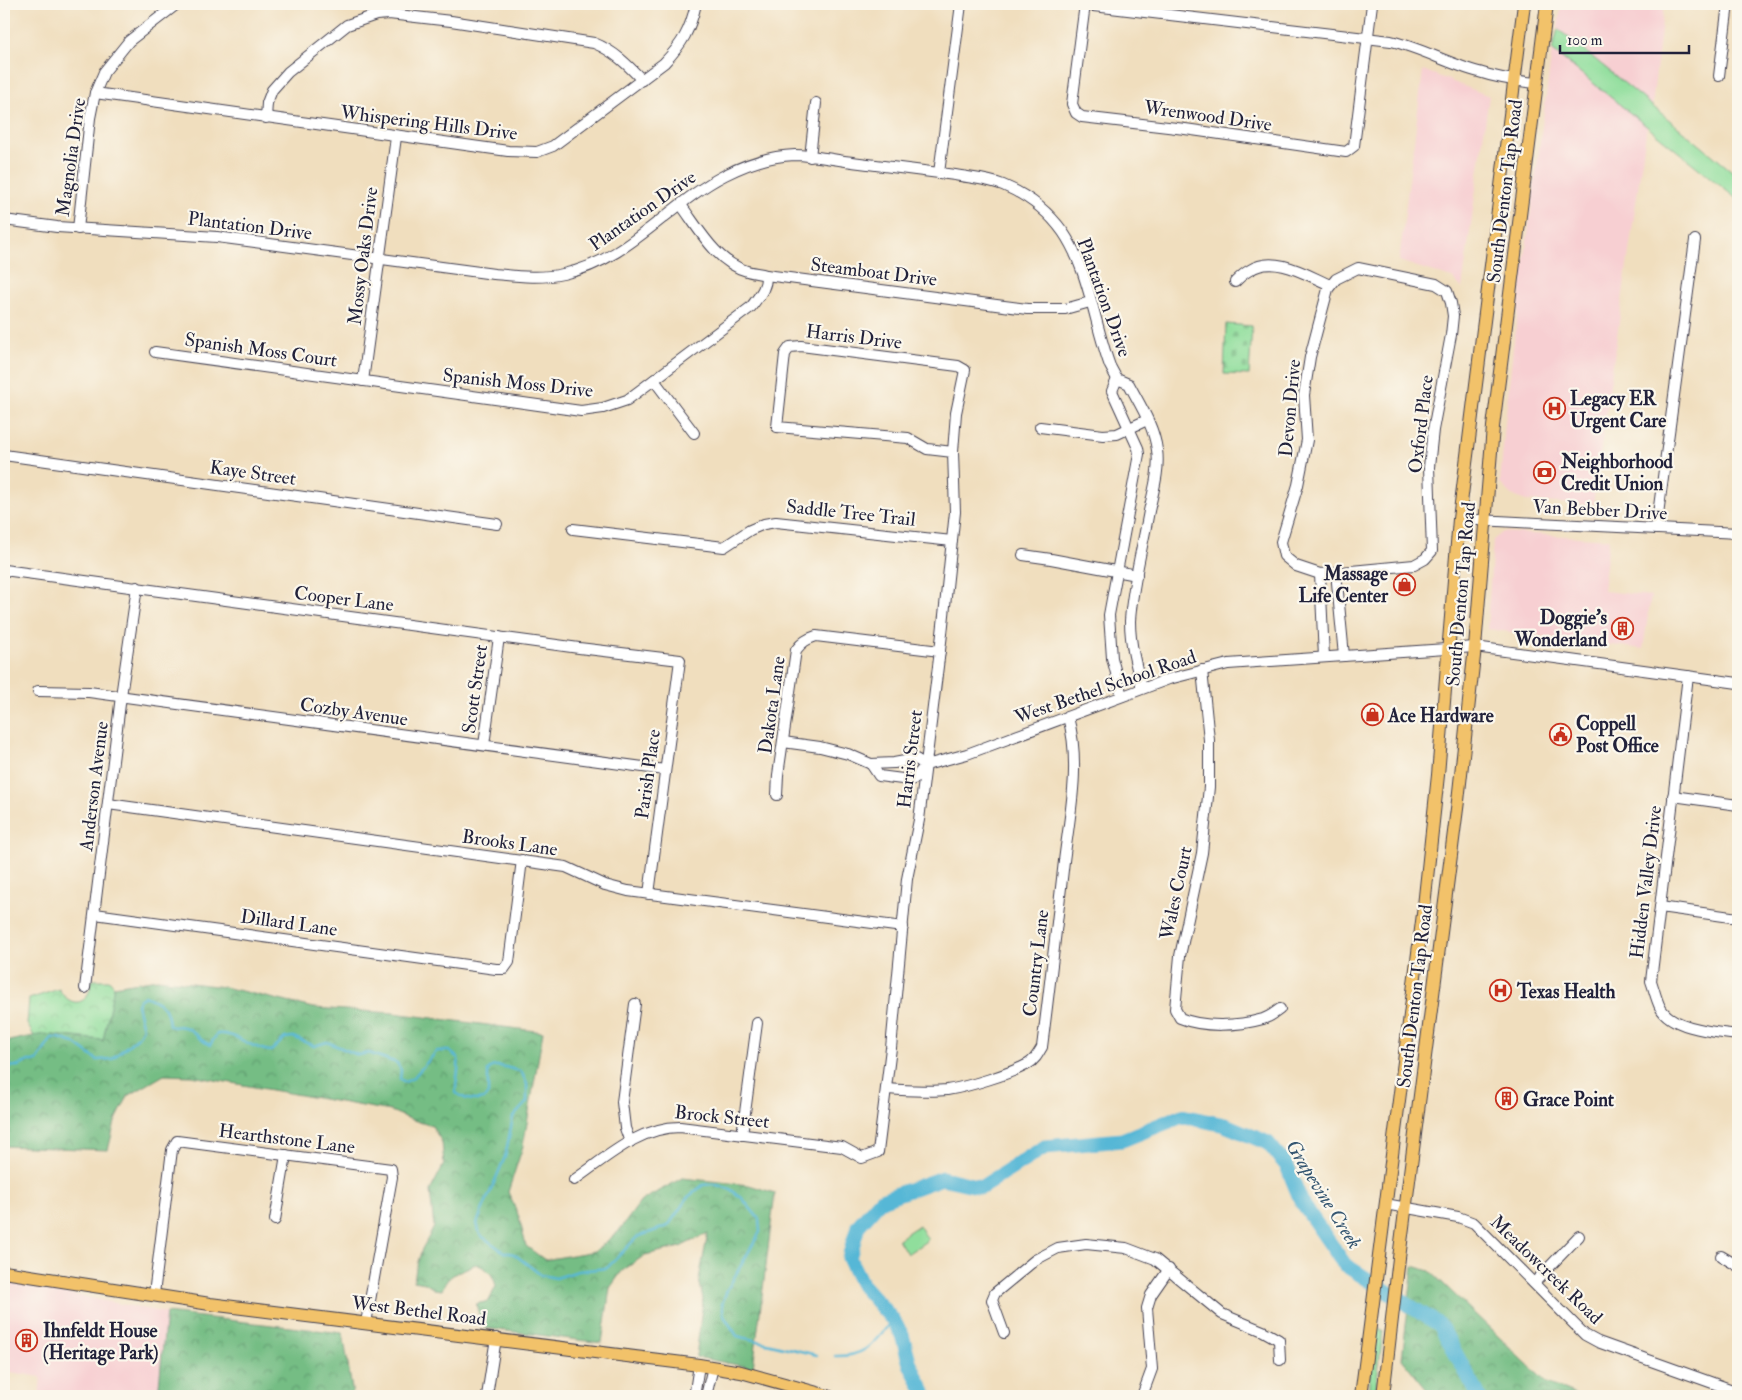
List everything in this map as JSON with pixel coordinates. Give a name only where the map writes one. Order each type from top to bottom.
[{"type":"main road","name":"South Denton Tap Road","points":[[1361,1396],[1423,908],[1438,775],[1460,519],[1524,4]]},
{"type":"main road","name":"South Denton Tap Road","points":[[1383,1396],[1475,647],[1493,427],[1547,4]]},
{"type":"main road","points":[[1483,326],[1506,328]]},
{"type":"main road","points":[[1423,908],[1444,910]]},
{"type":"main road","points":[[1409,1017],[1430,1019]]},
{"type":"main road","name":"West Bethel Road","points":[[4,1272],[210,1304],[496,1338],[713,1367],[741,1372],[828,1396]]},
{"type":"street","name":"Magnolia Drive","points":[[78,229],[90,118],[95,93],[104,72],[129,41],[177,4]]},
{"type":"street","name":"Whispering Hills Drive","points":[[95,93],[508,152],[537,152],[553,146],[664,62],[680,46],[688,32],[696,4]]},
{"type":"street","points":[[939,173],[961,4]]},
{"type":"street","points":[[1085,4],[1368,37],[1412,46],[1478,72],[1514,80],[1536,82]]},
{"type":"street","name":"Wrenwood Drive","points":[[1085,4],[1072,104],[1076,113],[1082,117],[1185,129],[1346,152],[1354,146],[1368,37]]},
{"type":"street","points":[[1368,37],[1372,4]]},
{"type":"street","points":[[1719,76],[1728,4]]},
{"type":"street","points":[[266,118],[267,103],[272,90],[288,72],[347,25],[376,15],[411,16],[560,37],[594,44],[603,47],[618,57],[642,80]]},
{"type":"street","points":[[810,157],[816,103]]},
{"type":"street","name":"Mossy Oaks Drive","points":[[363,381],[396,137]]},
{"type":"street","name":"Plantation Drive","points":[[4,220],[78,229],[217,237],[529,277],[561,275],[599,263],[628,245],[700,190],[726,174],[766,160],[796,155],[939,173],[987,180],[1002,185],[1025,196],[1037,205],[1063,232],[1074,253],[1107,358],[1116,379],[1112,391],[1138,448],[1139,454],[1109,615],[1112,658],[1122,696]]},
{"type":"street","name":"Steamboat Drive","points":[[681,205],[718,254],[746,271],[1027,309],[1065,309],[1090,302]]},
{"type":"street","points":[[1656,529],[1695,240]]},
{"type":"street","points":[[1234,282],[1251,268],[1271,263],[1333,282]]},
{"type":"street","name":"Oxford Place","points":[[1333,282],[1358,268],[1436,284],[1447,291],[1452,303],[1453,316],[1428,467],[1432,551],[1425,559],[1414,564],[1336,572]]},
{"type":"street","name":"Spanish Moss Drive","points":[[363,381],[582,411],[603,408],[627,400],[751,307],[763,292],[766,275]]},
{"type":"street","name":"Devon Drive","points":[[1320,574],[1296,566],[1284,556],[1281,542],[1298,485],[1307,440],[1304,395],[1310,357],[1328,289],[1333,282]]},
{"type":"street","name":"Harris Drive","points":[[953,452],[928,449],[908,438],[777,427],[785,354],[790,347],[801,346],[958,366],[964,370]]},
{"type":"street","name":"Spanish Moss Court","points":[[155,352],[363,381]]},
{"type":"street","name":"Harris Street","points":[[878,1152],[907,879],[919,820],[940,652],[955,512],[953,452],[956,412],[964,370]]},
{"type":"street","name":"Plantation Drive","points":[[1116,379],[1129,384],[1152,428],[1158,457],[1156,478],[1137,576],[1131,628],[1134,663],[1142,688]]},
{"type":"street","points":[[654,380],[694,433]]},
{"type":"street","points":[[1040,427],[1103,435],[1117,434],[1147,420]]},
{"type":"street","name":"Kaye Street","points":[[4,455],[498,524]]},
{"type":"street","name":"Van Bebber Drive","points":[[1460,519],[1738,533]]},
{"type":"street","name":"Saddle Tree Trail","points":[[573,530],[724,547],[750,530],[764,524],[776,522],[952,541]]},
{"type":"street","points":[[1023,555],[1137,576]]},
{"type":"street","name":"Cooper Lane","points":[[4,570],[680,660]]},
{"type":"street","points":[[1324,657],[1320,574],[1336,572],[1344,656]]},
{"type":"street","name":"Anderson Avenue","points":[[84,988],[136,587]]},
{"type":"street","name":"Dakota Lane","points":[[777,795],[796,650],[802,643],[808,638],[816,636],[940,652]]},
{"type":"street","name":"Scott Street","points":[[484,745],[499,637]]},
{"type":"street","name":"West Bethel School Road","points":[[926,765],[967,754],[1142,688],[1228,664],[1475,647],[1738,683]]},
{"type":"street","name":"Parish Place","points":[[649,894],[680,660]]},
{"type":"street","name":"Wales Court","points":[[1202,670],[1209,740],[1208,804],[1202,853],[1180,956],[1176,1009],[1180,1018],[1190,1022],[1233,1024],[1265,1018],[1280,1010]]},
{"type":"street","name":"Hidden Valley Drive","points":[[1688,676],[1651,981],[1660,1008],[1675,1020],[1694,1029],[1738,1035]]},
{"type":"street","name":"Cozby Avenue","points":[[38,691],[89,692],[121,696],[665,770]]},
{"type":"street","name":"Country Lane","points":[[886,1089],[953,1088],[1028,1064],[1037,1056],[1042,1047],[1075,771],[1073,736],[1068,717]]},
{"type":"street","points":[[783,742],[820,747],[848,754],[870,764],[894,763],[916,759],[926,765],[914,779],[910,780],[879,776],[870,764]]},
{"type":"street","points":[[1673,796],[1738,805]]},
{"type":"street","name":"Brooks Lane","points":[[108,804],[522,860],[566,867],[605,885],[628,891],[903,927]]},
{"type":"street","name":"Dillard Lane","points":[[95,914],[504,969],[509,962],[522,860]]},
{"type":"street","points":[[1660,907],[1738,918]]},
{"type":"street","points":[[630,1142],[625,1128],[622,1102],[635,1004]]},
{"type":"street","points":[[742,1135],[757,1023]]},
{"type":"street","name":"Brock Street","points":[[574,1180],[638,1136],[666,1127],[680,1126],[842,1148],[862,1158],[878,1152]]},
{"type":"street","name":"Hearthstone Lane","points":[[154,1294],[172,1150],[176,1142],[286,1155],[391,1170],[392,1177],[366,1323]]},
{"type":"street","points":[[275,1220],[286,1155]]},
{"type":"street","name":"Meadowcreek Road","points":[[1385,1204],[1458,1217],[1474,1223],[1585,1335],[1598,1342],[1738,1392]]},
{"type":"street","points":[[1534,1283],[1579,1236]]},
{"type":"street","points":[[1004,1333],[992,1300],[995,1293],[1035,1260],[1058,1248],[1086,1244],[1126,1248],[1155,1260],[1169,1269],[1222,1314],[1263,1331],[1279,1340],[1280,1360]]},
{"type":"street","points":[[1721,1256],[1738,1266]]},
{"type":"street","points":[[1142,1396],[1152,1369],[1147,1308],[1151,1295],[1169,1269]]},
{"type":"street","points":[[487,1396],[496,1338]]},
{"type":"street","points":[[695,1396],[694,1392],[699,1365]]},
{"type":"street","points":[[706,1396],[713,1367]]},
{"type":"shaded area","points":[[1561,4],[1664,4],[1652,106],[1558,29]]},
{"type":"shaded area","points":[[1552,50],[1647,125],[1593,505],[1526,501],[1511,495],[1500,483],[1513,348]]},
{"type":"shaded area","points":[[1423,70],[1489,96],[1462,288],[1452,278],[1399,261]]},
{"type":"shaded area","points":[[1503,532],[1609,539],[1603,591],[1651,596],[1643,649],[1487,629],[1493,540]]},
{"type":"shaded area","points":[[4,1281],[166,1313],[158,1396],[39,1396],[41,1377],[4,1371]]},
{"type":"green space","points":[[1558,29],[1738,176],[1738,200],[1552,50]]},
{"type":"green space","points":[[1226,324],[1252,326],[1249,375],[1224,374]]},
{"type":"green space","points":[[157,979],[224,987],[313,1008],[393,1013],[543,1032],[523,1146],[508,1192],[519,1217],[526,1246],[545,1260],[595,1251],[618,1232],[641,1201],[682,1178],[749,1185],[775,1193],[753,1368],[696,1357],[703,1299],[699,1279],[708,1233],[680,1247],[645,1255],[622,1271],[610,1288],[602,1343],[484,1328],[476,1304],[489,1301],[496,1286],[489,1272],[476,1264],[460,1271],[447,1280],[442,1290],[414,1281],[422,1249],[434,1227],[430,1191],[444,1164],[442,1142],[432,1126],[391,1111],[192,1076],[164,1075],[128,1096],[115,1122],[108,1150],[4,1146],[4,1042],[43,1034],[103,1040],[114,986]]},
{"type":"green space","points":[[91,980],[109,980],[114,986],[103,1040],[44,1034],[34,1036],[27,1024],[29,999],[59,989],[69,1000],[80,1002],[88,995]]},
{"type":"green space","points":[[919,1225],[928,1240],[907,1254],[898,1239]]},
{"type":"green space","points":[[1413,1266],[1430,1271],[1547,1383],[1578,1396],[1432,1396],[1402,1359]]},
{"type":"green space","points":[[166,1313],[343,1333],[353,1396],[158,1396]]},
{"type":"green space","points":[[1375,1325],[1383,1331],[1375,1396],[1369,1396],[1369,1383]]},
{"type":"waterway","points":[[4,1067],[18,1066],[29,1061],[37,1061],[52,1038],[59,1038],[74,1043],[97,1060],[112,1059],[138,1037],[143,1028],[137,1005],[139,1000],[145,996],[163,1006],[167,1013],[169,1025],[185,1027],[210,1045],[217,1034],[231,1036],[263,1050],[271,1051],[285,1038],[293,1037],[314,1046],[327,1042],[358,1055],[369,1053],[397,1063],[401,1070],[400,1079],[405,1082],[413,1078],[437,1051],[449,1051],[458,1058],[456,1093],[469,1099],[484,1099],[488,1094],[488,1070],[491,1067],[499,1066],[521,1071],[527,1084],[527,1102],[513,1117],[505,1157],[477,1223],[480,1235],[504,1252],[514,1254],[541,1275],[556,1278],[578,1271],[607,1268],[637,1237],[668,1226],[688,1197],[703,1185],[713,1184],[730,1189],[742,1198],[759,1219],[760,1232],[727,1290],[722,1304],[724,1316],[737,1336],[817,1355]]},
{"type":"waterway","name":"Grapevine Creek","points":[[926,1396],[910,1364],[902,1335],[893,1320],[862,1285],[849,1258],[858,1226],[881,1200],[942,1178],[982,1187],[1045,1147],[1122,1140],[1182,1116],[1225,1125],[1268,1143],[1287,1166],[1302,1203],[1345,1265],[1440,1325],[1479,1396]]},
{"type":"waterway","points":[[835,1356],[855,1354],[869,1347],[893,1320]]},
{"type":"place","name":"Legacy ER Urgent Care","points":[[1554,409]]},
{"type":"place","name":"Neighborhood Credit Union","points":[[1545,472]]},
{"type":"place","name":"Massage Life Center","points":[[1404,584]]},
{"type":"place","name":"Doggie's Wonderland","points":[[1623,628]]},
{"type":"place","name":"Ace Hardware","points":[[1372,715]]},
{"type":"place","name":"Coppell Post Office","points":[[1560,734]]},
{"type":"place","name":"Texas Health","points":[[1501,991]]},
{"type":"place","name":"Grace Point","points":[[1507,1099]]},
{"type":"place","name":"Ihnfeldt House (Heritage Park)","points":[[27,1341]]}]
